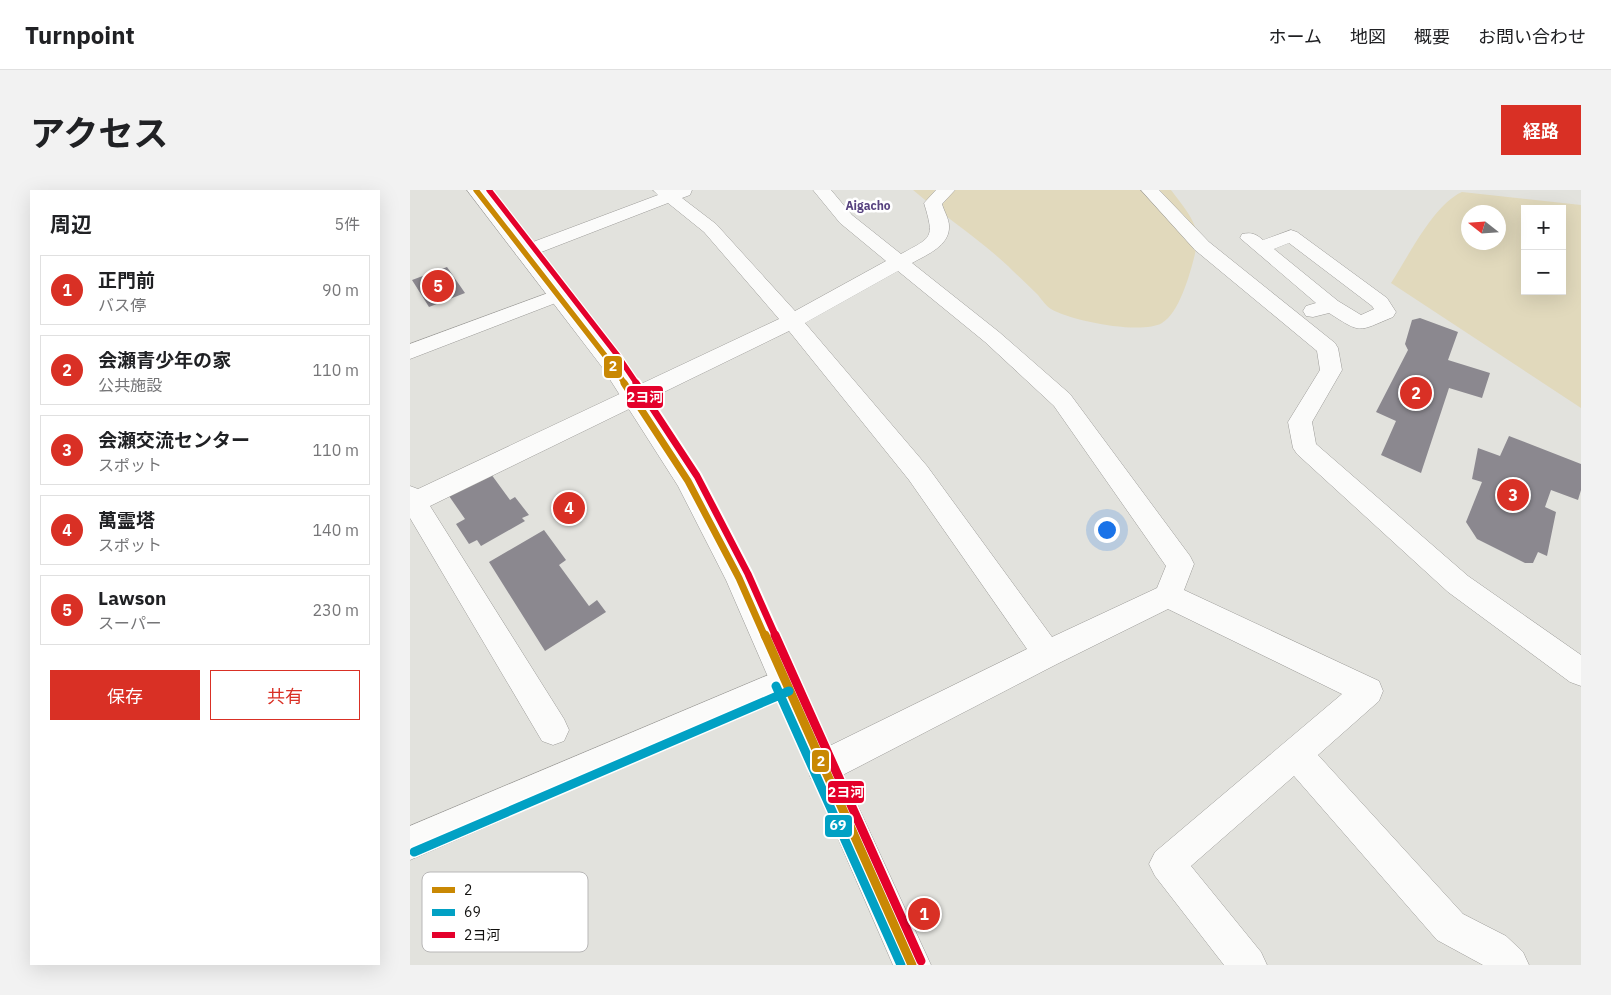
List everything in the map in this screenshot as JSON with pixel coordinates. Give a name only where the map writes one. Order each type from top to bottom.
[{"type":"main road","points":[[476,190],[559,295],[634,396],[688,480],[738,578],[912,965]]},
{"type":"main road","points":[[822,190],[846,219],[992,337],[1062,400],[1180,564],[1168,596],[1047,654],[823,767]]},
{"type":"main road","points":[[553,730],[412,499],[792,321],[932,244],[941,233],[942,225],[932,203],[946,190]]},
{"type":"main road","points":[[1150,190],[1202,246],[1327,348],[1330,370],[1300,422],[1305,448],[1458,584],[1581,672]]},
{"type":"main road","points":[[524,252],[673,192],[710,228],[792,321],[918,473],[1047,654]]},
{"type":"main road","points":[[1290,318],[1331,305],[1360,323],[1386,312],[1380,302],[1291,236],[1254,242],[1331,305]]},
{"type":"main road","points":[[410,352],[559,295]]},
{"type":"main road","points":[[1168,596],[1368,690],[1167,864],[1248,965]]},
{"type":"main road","points":[[422,838],[785,682]]},
{"type":"main road","points":[[1296,752],[1450,927],[1493,949],[1510,965]]},
{"type":"shaded area","points":[[913,190],[1171,190],[1192,220],[1198,241],[1186,286],[1169,317],[1162,323],[1139,328],[1106,325],[1074,318],[1049,308],[997,256]]},
{"type":"shaded area","points":[[1462,192],[1581,205],[1581,408],[1391,283],[1422,232],[1441,208]]},
{"type":"building","points":[[447,267],[465,293],[429,307],[412,280]]},
{"type":"building","points":[[1420,318],[1458,332],[1448,360],[1490,373],[1482,398],[1449,388],[1421,473],[1381,455],[1396,421],[1376,412],[1408,350],[1405,344],[1412,320]]},
{"type":"building","points":[[1509,436],[1581,464],[1581,490],[1578,500],[1551,490],[1545,507],[1556,512],[1547,556],[1538,552],[1533,563],[1525,563],[1477,539],[1466,522],[1482,482],[1472,479],[1478,448],[1500,456]]},
{"type":"building","points":[[491,474],[510,500],[515,497],[529,515],[522,518],[525,521],[481,546],[477,540],[469,544],[456,524],[465,519],[449,496]]},
{"type":"building","points":[[544,530],[566,560],[559,565],[589,606],[597,600],[606,612],[545,651],[489,562]]},
{"type":"transit line","name":"2","points":[[476,190],[610,362],[688,481],[739,578],[912,965]]},
{"type":"transit line","name":"2ヨ河","points":[[489,190],[618,356],[697,476],[748,574],[921,961]]},
{"type":"transit line","name":"69","points":[[776,686],[901,965]]},
{"type":"transit line","name":"69","points":[[414,852],[789,691]]},
{"type":"place","name":"Lawson","points":[[438,286]]},
{"type":"place","name":"会瀬青少年の家","points":[[1416,393]]},
{"type":"place","name":"会瀬交流センター","points":[[1513,495]]},
{"type":"place","name":"萬霊塔","points":[[569,508]]},
{"type":"place","name":"正門前","points":[[924,914]]},
{"type":"district","name":"Aigacho","points":[[868,205]]}]
